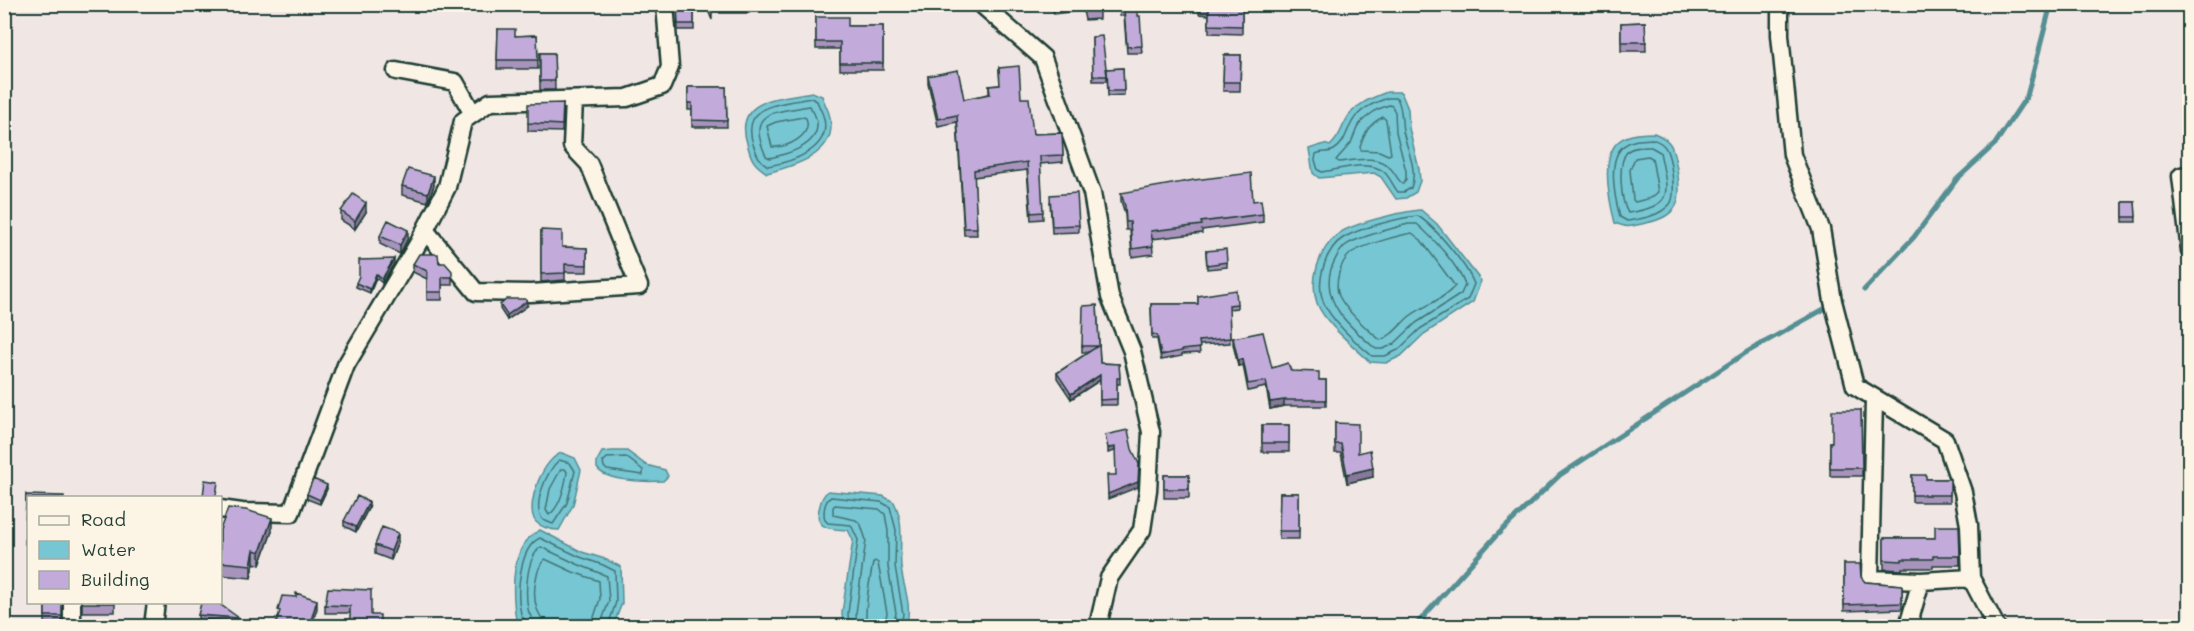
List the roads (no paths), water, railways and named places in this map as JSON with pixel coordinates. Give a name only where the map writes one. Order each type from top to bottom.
[{"type":"street","points":[[222,509],[291,513],[346,365],[425,230],[447,187],[463,121],[490,102],[627,98],[662,86],[670,67],[665,4]]},
{"type":"street","points":[[981,4],[1043,58],[1092,193],[1110,297],[1132,351],[1151,432],[1148,490],[1142,530],[1109,578],[1098,627]]},
{"type":"street","points":[[1779,4],[1792,155],[1821,229],[1833,301],[1855,386],[1945,440],[1963,492],[1969,525],[1971,578],[1996,627]]},
{"type":"street","points":[[396,71],[455,82],[473,114]]},
{"type":"street","points":[[425,230],[476,292],[531,293],[639,286],[589,164],[572,146],[574,100]]},
{"type":"street","points":[[2190,174],[2181,176],[2190,251]]},
{"type":"street","points":[[1874,399],[1870,579],[1971,578]]},
{"type":"street","points":[[1908,627],[1921,580]]},
{"type":"street","points":[[72,604],[72,627]]},
{"type":"street","points":[[153,627],[156,604]]},
{"type":"water","points":[[812,92],[822,96],[829,112],[831,130],[827,141],[821,149],[801,162],[767,173],[753,161],[750,153],[745,128],[747,117],[753,109],[763,103]]},
{"type":"water","points":[[1387,92],[1401,92],[1408,109],[1409,128],[1419,169],[1420,181],[1416,192],[1406,198],[1396,199],[1381,177],[1374,173],[1319,178],[1313,173],[1309,149],[1324,144],[1330,146],[1353,111]]},
{"type":"water","points":[[1654,133],[1672,146],[1679,189],[1676,205],[1673,211],[1658,220],[1630,226],[1615,223],[1607,176],[1611,152],[1617,143],[1626,137]]},
{"type":"water","points":[[1421,210],[1437,224],[1481,281],[1473,302],[1424,334],[1401,356],[1386,363],[1370,362],[1333,327],[1321,311],[1314,285],[1317,266],[1325,249],[1343,231],[1377,219]]},
{"type":"water","points":[[627,451],[646,465],[665,470],[668,476],[663,481],[647,481],[618,479],[602,473],[597,468],[597,461],[602,452]]},
{"type":"water","points":[[562,453],[575,458],[581,470],[573,505],[559,530],[556,530],[545,528],[536,522],[532,502],[543,471],[555,456]]},
{"type":"water","points":[[828,491],[883,496],[894,502],[901,526],[901,567],[908,611],[906,626],[843,626],[842,613],[853,540],[848,530],[826,527],[819,521],[820,504]]},
{"type":"water","points":[[540,530],[582,552],[621,567],[622,603],[613,626],[524,626],[516,620],[514,583],[518,558],[530,537]]},
{"type":"waterway","points":[[1864,290],[1914,237],[1957,179],[1995,144],[2027,96],[2051,4]]},
{"type":"waterway","points":[[1415,626],[1495,537],[1560,475],[1747,352],[1842,299]]}]
